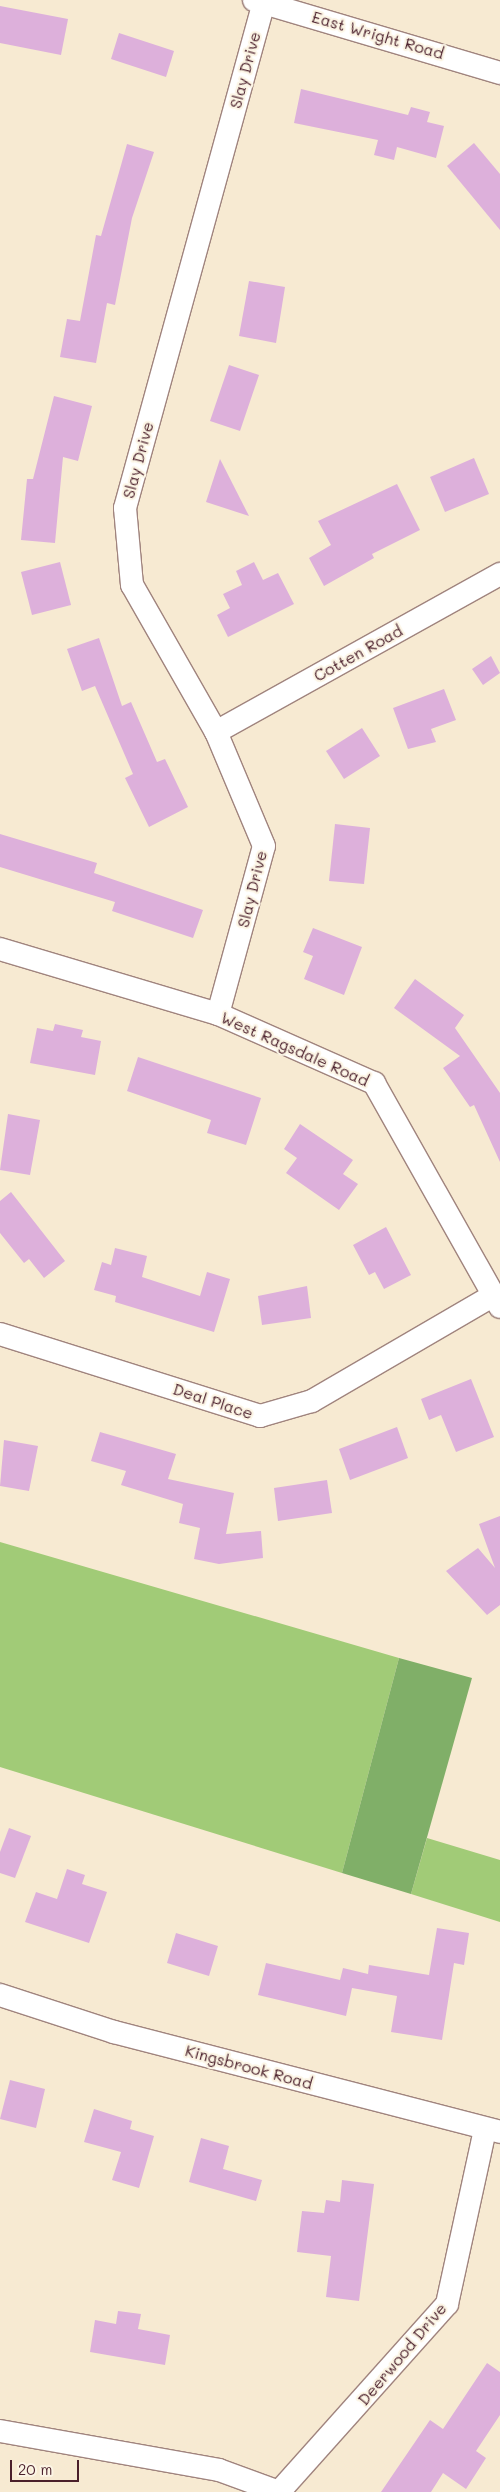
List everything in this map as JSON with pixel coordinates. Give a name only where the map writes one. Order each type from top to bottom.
[{"type":"street","name":"East Wright Road","points":[[259,1],[500,73]]},
{"type":"street","name":"Slay Drive","points":[[218,1014],[264,846],[216,732],[132,585],[125,508],[259,1]]},
{"type":"street","name":"Cotten Road","points":[[216,732],[500,574]]},
{"type":"street","name":"West Ragsdale Road","points":[[0,950],[218,1014],[374,1083],[497,1301]]},
{"type":"street","name":"Deal Place","points":[[0,1334],[260,1416],[312,1401],[497,1301]]},
{"type":"street","name":"Kingsbrook Road","points":[[0,1995],[114,2032],[492,2131]]},
{"type":"street","name":"Deerwood Drive","points":[[279,2492],[447,2304],[492,2131]]},
{"type":"street","points":[[0,2431],[219,2470],[279,2492]]},
{"type":"green space","points":[[0,1542],[399,1658],[342,1873],[0,1767]]},
{"type":"green space","points":[[399,1658],[472,1678],[411,1894],[342,1873]]},
{"type":"green space","points":[[427,1838],[500,1860],[500,1922],[411,1894]]},
{"type":"building","points":[[0,6],[68,19],[61,55],[0,43]]},
{"type":"building","points":[[119,33],[174,51],[166,77],[111,59]]},
{"type":"building","points":[[301,89],[408,115],[411,107],[430,112],[427,122],[444,126],[436,158],[397,147],[394,160],[374,155],[378,140],[294,123]]},
{"type":"building","points":[[474,143],[500,174],[500,230],[447,166]]},
{"type":"building","points":[[127,144],[154,152],[132,218],[115,305],[107,303],[96,363],[60,357],[67,319],[80,321],[96,235],[101,236]]},
{"type":"building","points":[[249,281],[285,287],[276,343],[239,336]]},
{"type":"building","points":[[229,365],[259,375],[240,431],[210,421]]},
{"type":"building","points":[[54,396],[92,406],[78,461],[63,457],[55,543],[21,540],[27,479],[33,479]]},
{"type":"building","points":[[474,458],[489,494],[445,512],[430,477]]},
{"type":"building","points":[[220,459],[249,516],[206,502]]},
{"type":"building","points":[[397,484],[420,530],[372,554],[374,558],[324,586],[309,558],[331,545],[318,521]]},
{"type":"building","points":[[60,562],[71,605],[32,615],[21,572]]},
{"type":"building","points":[[254,562],[263,580],[278,573],[294,604],[228,637],[217,615],[230,608],[223,594],[242,585],[236,571]]},
{"type":"building","points":[[99,638],[122,706],[131,702],[157,762],[165,759],[188,807],[149,827],[125,778],[133,774],[95,686],[82,691],[67,649]]},
{"type":"building","points":[[491,656],[500,673],[483,685],[472,669]]},
{"type":"building","points":[[444,689],[456,720],[431,729],[436,742],[408,749],[393,708]]},
{"type":"building","points":[[362,728],[380,756],[344,779],[326,751]]},
{"type":"building","points":[[335,824],[370,828],[364,884],[329,881]]},
{"type":"building","points":[[0,834],[97,863],[94,873],[203,910],[193,938],[112,911],[115,902],[0,867]]},
{"type":"building","points":[[313,928],[362,947],[344,995],[304,979],[313,956],[303,952]]},
{"type":"building","points":[[415,979],[464,1015],[455,1028],[500,1093],[500,1162],[474,1105],[470,1107],[443,1068],[460,1056],[394,1008]]},
{"type":"building","points":[[55,1024],[83,1030],[81,1037],[101,1041],[95,1075],[30,1063],[37,1028],[53,1031]]},
{"type":"building","points":[[138,1057],[261,1098],[246,1145],[207,1133],[211,1120],[127,1091]]},
{"type":"building","points":[[8,1114],[40,1120],[30,1175],[0,1170]]},
{"type":"building","points":[[300,1124],[353,1160],[343,1174],[358,1184],[339,1210],[286,1173],[297,1158],[284,1149]]},
{"type":"building","points":[[11,1192],[65,1261],[44,1278],[29,1259],[24,1263],[0,1233],[0,1201]]},
{"type":"building","points":[[386,1227],[411,1275],[384,1289],[375,1272],[369,1275],[353,1245]]},
{"type":"building","points":[[115,1248],[147,1256],[142,1277],[200,1296],[207,1272],[230,1279],[214,1332],[115,1302],[116,1296],[94,1290],[102,1262],[111,1265]]},
{"type":"building","points":[[307,1286],[311,1318],[262,1325],[258,1296]]},
{"type":"building","points":[[471,1379],[494,1437],[456,1452],[441,1415],[429,1420],[421,1399]]},
{"type":"building","points":[[397,1427],[408,1458],[350,1480],[339,1449]]},
{"type":"building","points":[[100,1432],[176,1454],[168,1479],[234,1493],[226,1534],[261,1531],[263,1558],[219,1564],[194,1559],[200,1528],[179,1523],[183,1504],[121,1485],[126,1471],[91,1461]]},
{"type":"building","points":[[4,1440],[38,1446],[29,1491],[0,1486]]},
{"type":"building","points":[[327,1480],[332,1513],[278,1521],[274,1488]]},
{"type":"building","points":[[500,1516],[500,1605],[487,1615],[446,1571],[478,1548],[495,1568],[479,1524]]},
{"type":"building","points":[[9,1828],[31,1836],[15,1878],[0,1873],[0,1852]]},
{"type":"building","points":[[67,1869],[85,1875],[82,1884],[107,1892],[89,1943],[25,1922],[36,1892],[57,1899]]},
{"type":"building","points":[[437,1928],[469,1933],[464,1965],[454,1963],[442,2040],[391,2032],[397,1996],[352,1988],[346,2016],[258,1995],[266,1963],[340,1980],[343,1968],[368,1974],[369,1965],[429,1975]]},
{"type":"building","points":[[176,1933],[218,1946],[209,1976],[167,1963]]},
{"type":"building","points":[[10,2080],[45,2089],[36,2128],[0,2119]]},
{"type":"building","points":[[94,2109],[132,2121],[130,2129],[154,2136],[139,2188],[112,2180],[121,2152],[84,2142]]},
{"type":"building","points":[[201,2138],[229,2146],[223,2169],[262,2180],[256,2201],[189,2182]]},
{"type":"building","points":[[342,2180],[374,2184],[359,2301],[326,2297],[331,2256],[297,2252],[302,2211],[324,2213],[326,2200],[340,2202]]},
{"type":"building","points":[[118,2311],[141,2314],[138,2329],[170,2335],[165,2365],[90,2352],[95,2320],[116,2324]]},
{"type":"building","points":[[487,2363],[500,2372],[500,2415],[476,2451],[486,2458],[466,2489],[443,2473],[431,2492],[381,2492],[430,2420],[443,2429]]}]
